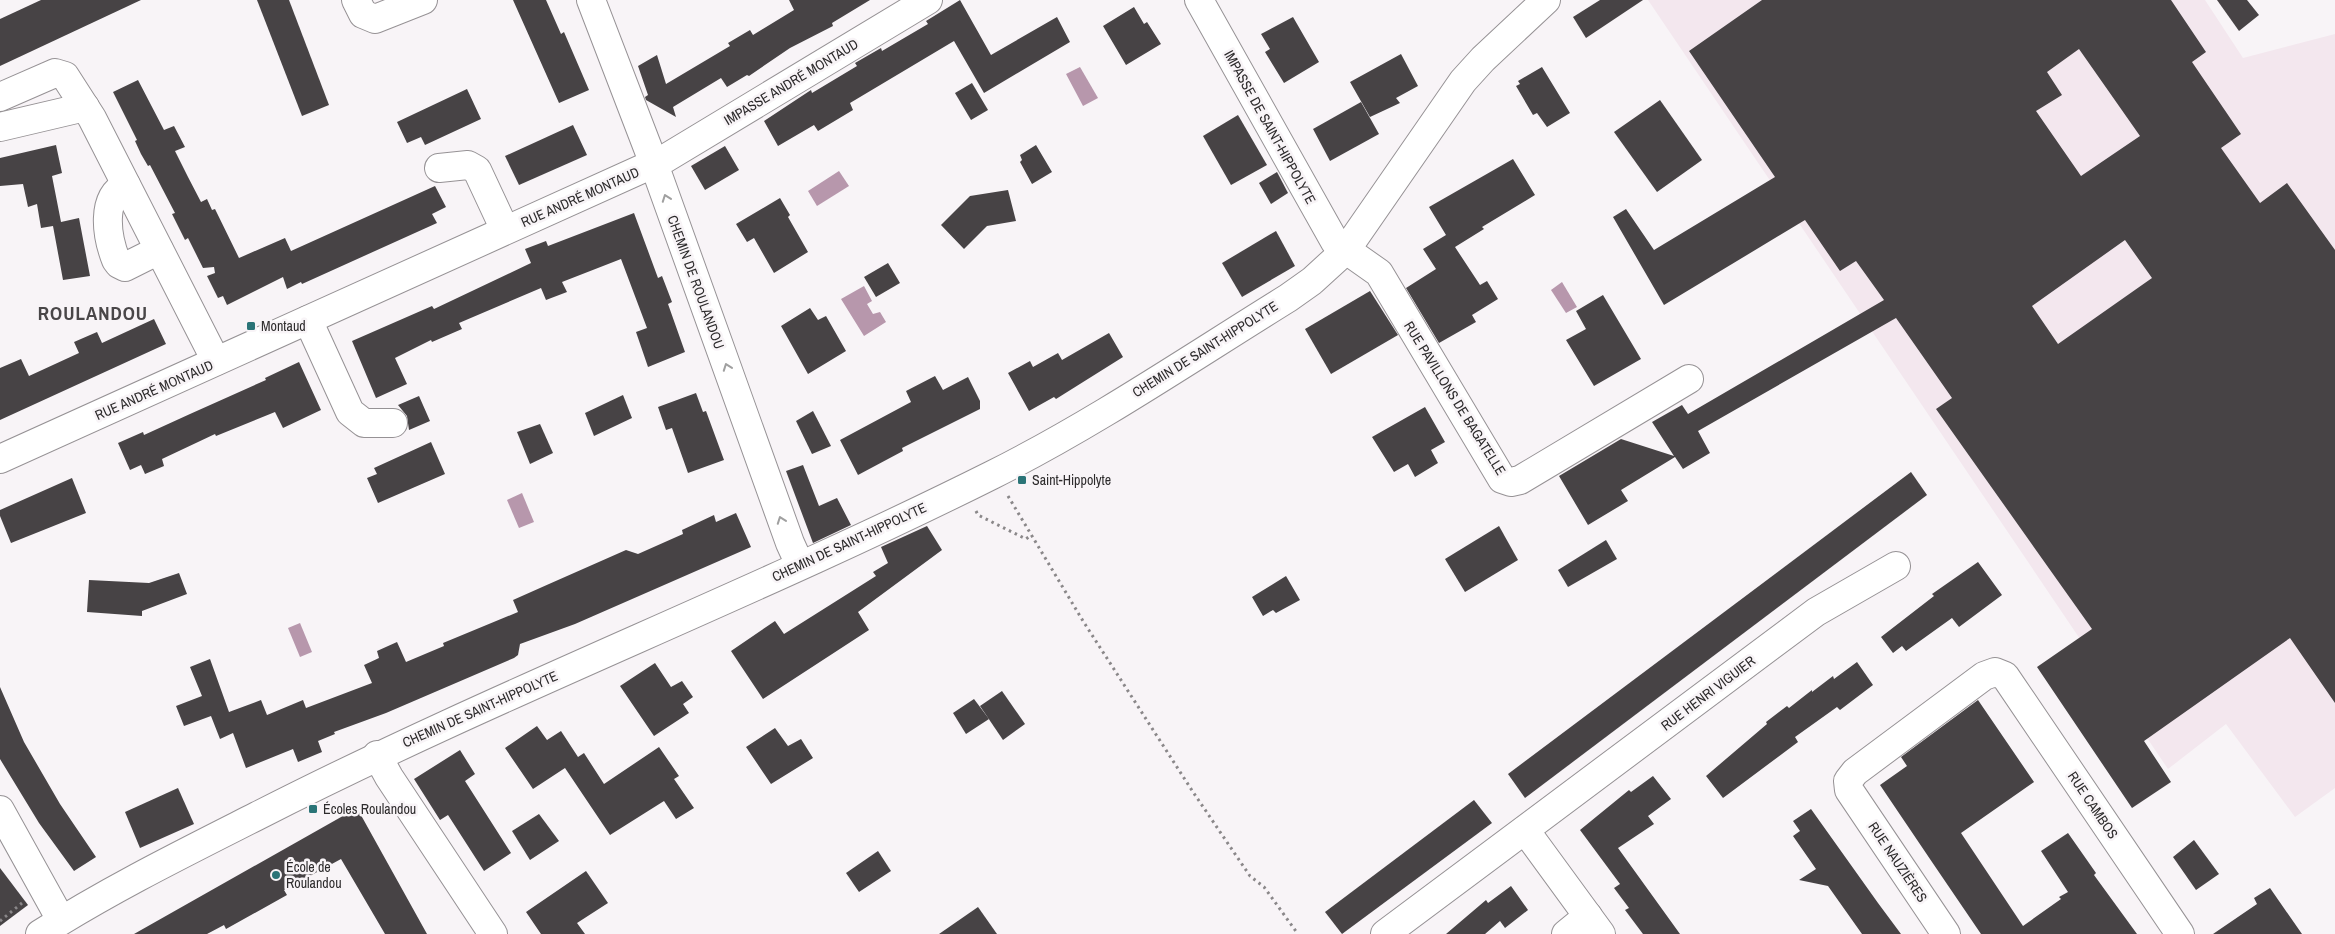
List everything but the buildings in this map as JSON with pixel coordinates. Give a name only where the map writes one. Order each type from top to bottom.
[{"type":"street","points":[[356,0],[363,14],[375,19],[422,0]]},
{"type":"street","name":"CHEMIN DE ROULANDOU","points":[[591,0],[654,164],[786,534],[800,565]]},
{"type":"street","name":"IMPASSE ANDRÉ MONTAUD","points":[[654,164],[928,0]]},
{"type":"street","name":"IMPASSE DE SAINT-HIPPOLYTE","points":[[1199,0],[1335,242],[1346,250]]},
{"type":"street","name":"CHEMIN DE SAINT-HIPPOLYTE","points":[[51,927],[154,869],[377,755],[800,565],[996,474],[1092,419],[1288,298],[1346,250],[1463,82],[1483,59],[1546,0]]},
{"type":"street","points":[[0,97],[58,72],[65,76],[85,107],[216,361]]},
{"type":"street","points":[[0,127],[85,107]]},
{"type":"street","name":"RUE ANDRÉ MONTAUD","points":[[0,460],[654,164]]},
{"type":"street","name":"RUE ANDRÉ MONTAUD","points":[[439,168],[468,165],[477,170],[506,230]]},
{"type":"street","points":[[126,185],[117,190],[112,196],[108,214],[116,260],[125,267],[159,250]]},
{"type":"street","name":"RUE PAVILLONS DE BAGATELLE","points":[[1346,250],[1379,273],[1502,479],[1511,482],[1520,480],[1689,379]]},
{"type":"street","points":[[308,320],[350,412],[364,423],[393,423]]},
{"type":"street","name":"RUE HENRI VIGUIER","points":[[1385,934],[1816,612],[1896,566]]},
{"type":"street","name":"RUE NAUZIÈRES","points":[[1946,934],[1849,790],[1848,781],[1854,772],[1984,676],[1995,672],[2005,676]]},
{"type":"street","name":"RUE CAMBOS","points":[[2005,676],[2180,934]]},
{"type":"street","points":[[377,755],[389,777],[493,934]]},
{"type":"street","points":[[0,810],[51,927]]},
{"type":"street","points":[[1525,830],[1595,925],[1566,934]]},
{"type":"path","points":[[996,474],[1030,536],[1142,714],[1244,869],[1264,887],[1298,934]]},
{"type":"path","points":[[963,490],[978,515],[1026,539],[1030,536]]},
{"type":"path","points":[[0,921],[25,902]]},
{"type":"shaded area","points":[[1648,0],[2205,0],[2243,58],[2335,34],[2335,788],[2295,817],[2226,724],[2168,769]]},
{"type":"shaded area","points":[[1080,67],[1098,98],[1083,106],[1066,74]]},
{"type":"shaded area","points":[[839,171],[849,186],[817,206],[808,191]]},
{"type":"shaded area","points":[[1562,282],[1577,307],[1566,313],[1551,290]]},
{"type":"shaded area","points":[[864,286],[872,301],[867,304],[873,314],[880,312],[886,322],[864,336],[841,299]]},
{"type":"shaded area","points":[[522,493],[534,522],[519,528],[507,500]]},
{"type":"shaded area","points":[[300,623],[312,652],[300,657],[288,628]]},
{"type":"place","name":"Montaud","points":[[251,326]]},
{"type":"place","name":"Saint-Hippolyte","points":[[1022,480]]},
{"type":"place","name":"Écoles Roulandou","points":[[313,809]]},
{"type":"place","name":"École de Roulandou","points":[[276,875]]},
{"type":"district","name":"ROULANDOU","points":[[93,313]]}]
